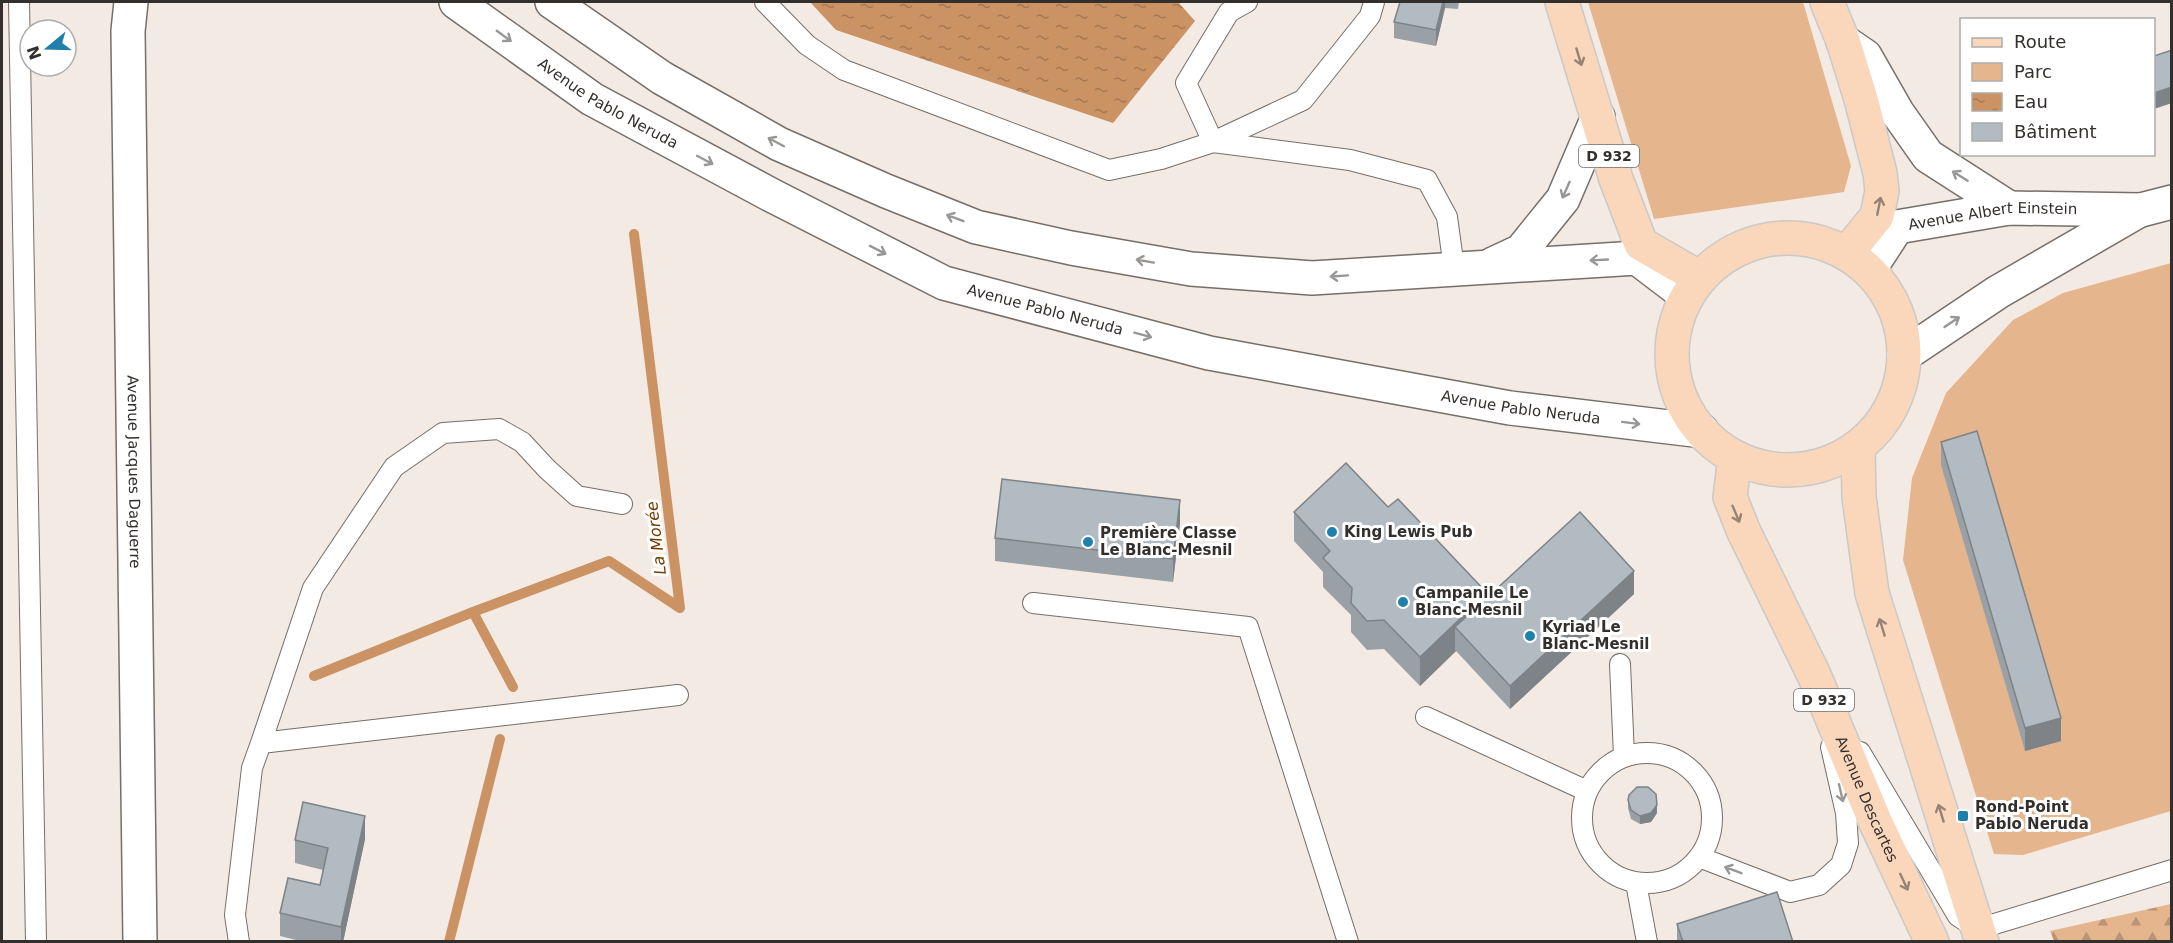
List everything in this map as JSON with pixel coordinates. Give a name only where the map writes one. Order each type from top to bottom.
[{"type":"main road","name":"Avenue Jacques Daguerre","points":[[131,2],[128,31],[140,942]]},
{"type":"main road","name":"Avenue Pablo Neruda","points":[[456,2],[592,99],[773,196],[944,283],[1209,353],[1510,408],[1702,431]]},
{"type":"main road","points":[[552,2],[662,78],[779,144],[976,227],[1071,248],[1191,269],[1312,278],[1637,258],[1694,287]]},
{"type":"main road","name":"D 932","points":[[1562,2],[1616,179],[1641,244],[1694,287]]},
{"type":"main road","points":[[1827,2],[1843,41],[1880,173],[1882,191],[1877,216],[1858,262]]},
{"type":"main road","points":[[1843,41],[1865,56],[1897,112],[1928,156],[2009,208]]},
{"type":"main road","points":[[1489,266],[1521,251],[1563,199],[1598,117]]},
{"type":"main road","name":"Avenue Albert Einstein","points":[[1858,262],[1897,227],[2009,208],[2156,206]]},
{"type":"main road","name":"Avenue Albert Einstein","points":[[1904,355],[1998,292],[2156,206]]},
{"type":"main road","points":[[1785,237],[1816,241],[1858,262],[1888,294],[1900,324],[1904,355],[1901,381],[1892,406],[1877,429],[1857,447],[1829,463],[1798,470],[1765,468],[1735,457],[1717,446],[1702,431],[1682,401],[1672,366],[1674,330],[1694,287],[1724,256],[1753,243],[1785,237]]},
{"type":"main road","points":[[1857,447],[1858,497],[1872,593],[1980,935]]},
{"type":"main road","name":"Avenue Descartes","points":[[1735,457],[1730,497],[1744,532],[1814,675],[1875,821],[1932,942]]},
{"type":"lane","points":[[19,2],[36,942]]},
{"type":"lane","points":[[765,2],[807,45],[844,70],[1109,170],[1161,159],[1213,142],[1303,100],[1370,16],[1374,2]]},
{"type":"lane","points":[[1213,142],[1186,83],[1228,12],[1247,2]]},
{"type":"lane","points":[[1213,142],[1350,160],[1427,180],[1447,217],[1454,268]]},
{"type":"lane","points":[[239,942],[235,915],[252,768],[313,588],[394,467],[443,433],[499,429],[522,442],[577,496],[622,504]]},
{"type":"lane","points":[[1033,603],[1248,627],[1348,942]]},
{"type":"lane","points":[[1620,664],[1624,756]]},
{"type":"lane","points":[[1814,675],[1958,916],[1980,935],[2172,870]]},
{"type":"lane","points":[[1699,857],[1790,892],[1819,885],[1841,865],[1848,843],[1846,813],[1814,675]]},
{"type":"lane","points":[[261,743],[678,695]]},
{"type":"lane","points":[[1426,717],[1587,791]]},
{"type":"lane","points":[[1644,752],[1665,754],[1684,763],[1699,778],[1709,796],[1712,817],[1709,838],[1699,857],[1687,870],[1671,879],[1654,883],[1636,883],[1617,877],[1601,865],[1589,849],[1582,830],[1581,810],[1587,791],[1596,776],[1608,764],[1624,756],[1644,752]]},
{"type":"lane","points":[[1636,883],[1647,942]]},
{"type":"green space","points":[[1588,2],[1803,2],[1851,166],[1844,192],[1654,219]]},
{"type":"green space","points":[[2171,263],[2171,811],[2023,855],[1994,854],[1903,560],[1912,478],[1946,393],[2013,320],[2063,293]]},
{"type":"green space","points":[[2171,904],[2171,941],[2054,941],[2050,931]]},
{"type":"water","points":[[810,2],[1178,2],[1195,21],[1113,123],[836,30]]},
{"type":"building","points":[[1400,2],[1443,2],[1436,30],[1394,22]]},
{"type":"building","points":[[2172,50],[2172,87],[2155,93],[2155,56]]},
{"type":"building","points":[[1977,431],[2061,718],[2025,728],[1941,442]]},
{"type":"building","name":"Campanile Le Blanc-Mesnil","points":[[1346,463],[1388,507],[1398,499],[1487,593],[1420,657],[1384,620],[1367,621],[1351,603],[1352,588],[1323,558],[1330,551],[1294,512]]},
{"type":"building","name":"Première Classe Le Blanc-Mesnil","points":[[1002,479],[1180,500],[1173,559],[995,538]]},
{"type":"building","name":"Kyriad Le Blanc-Mesnil","points":[[1580,512],[1634,571],[1510,686],[1455,627]]},
{"type":"building","points":[[1637,787],[1648,787],[1656,794],[1657,805],[1651,813],[1640,816],[1631,810],[1629,795]]},
{"type":"building","points":[[303,802],[365,816],[341,927],[280,913],[288,878],[320,885],[328,848],[295,840]]},
{"type":"building","points":[[1777,892],[1793,942],[1683,942],[1677,924]]},
{"type":"waterway","name":"La Morée","points":[[513,687],[473,612],[609,561],[680,608],[634,234]]},
{"type":"waterway","name":"La Morée","points":[[314,676],[473,612]]},
{"type":"waterway","name":"La Morée","points":[[449,942],[500,739]]},
{"type":"place","name":"King Lewis Pub","points":[[1332,532]]},
{"type":"place","name":"Première Classe Le Blanc-Mesnil","points":[[1088,542]]},
{"type":"place","name":"Campanile Le Blanc-Mesnil","points":[[1403,602]]},
{"type":"place","name":"Kyriad Le Blanc-Mesnil","points":[[1530,636]]},
{"type":"place","name":"Rond-Point Pablo Neruda","points":[[1963,816]]}]
